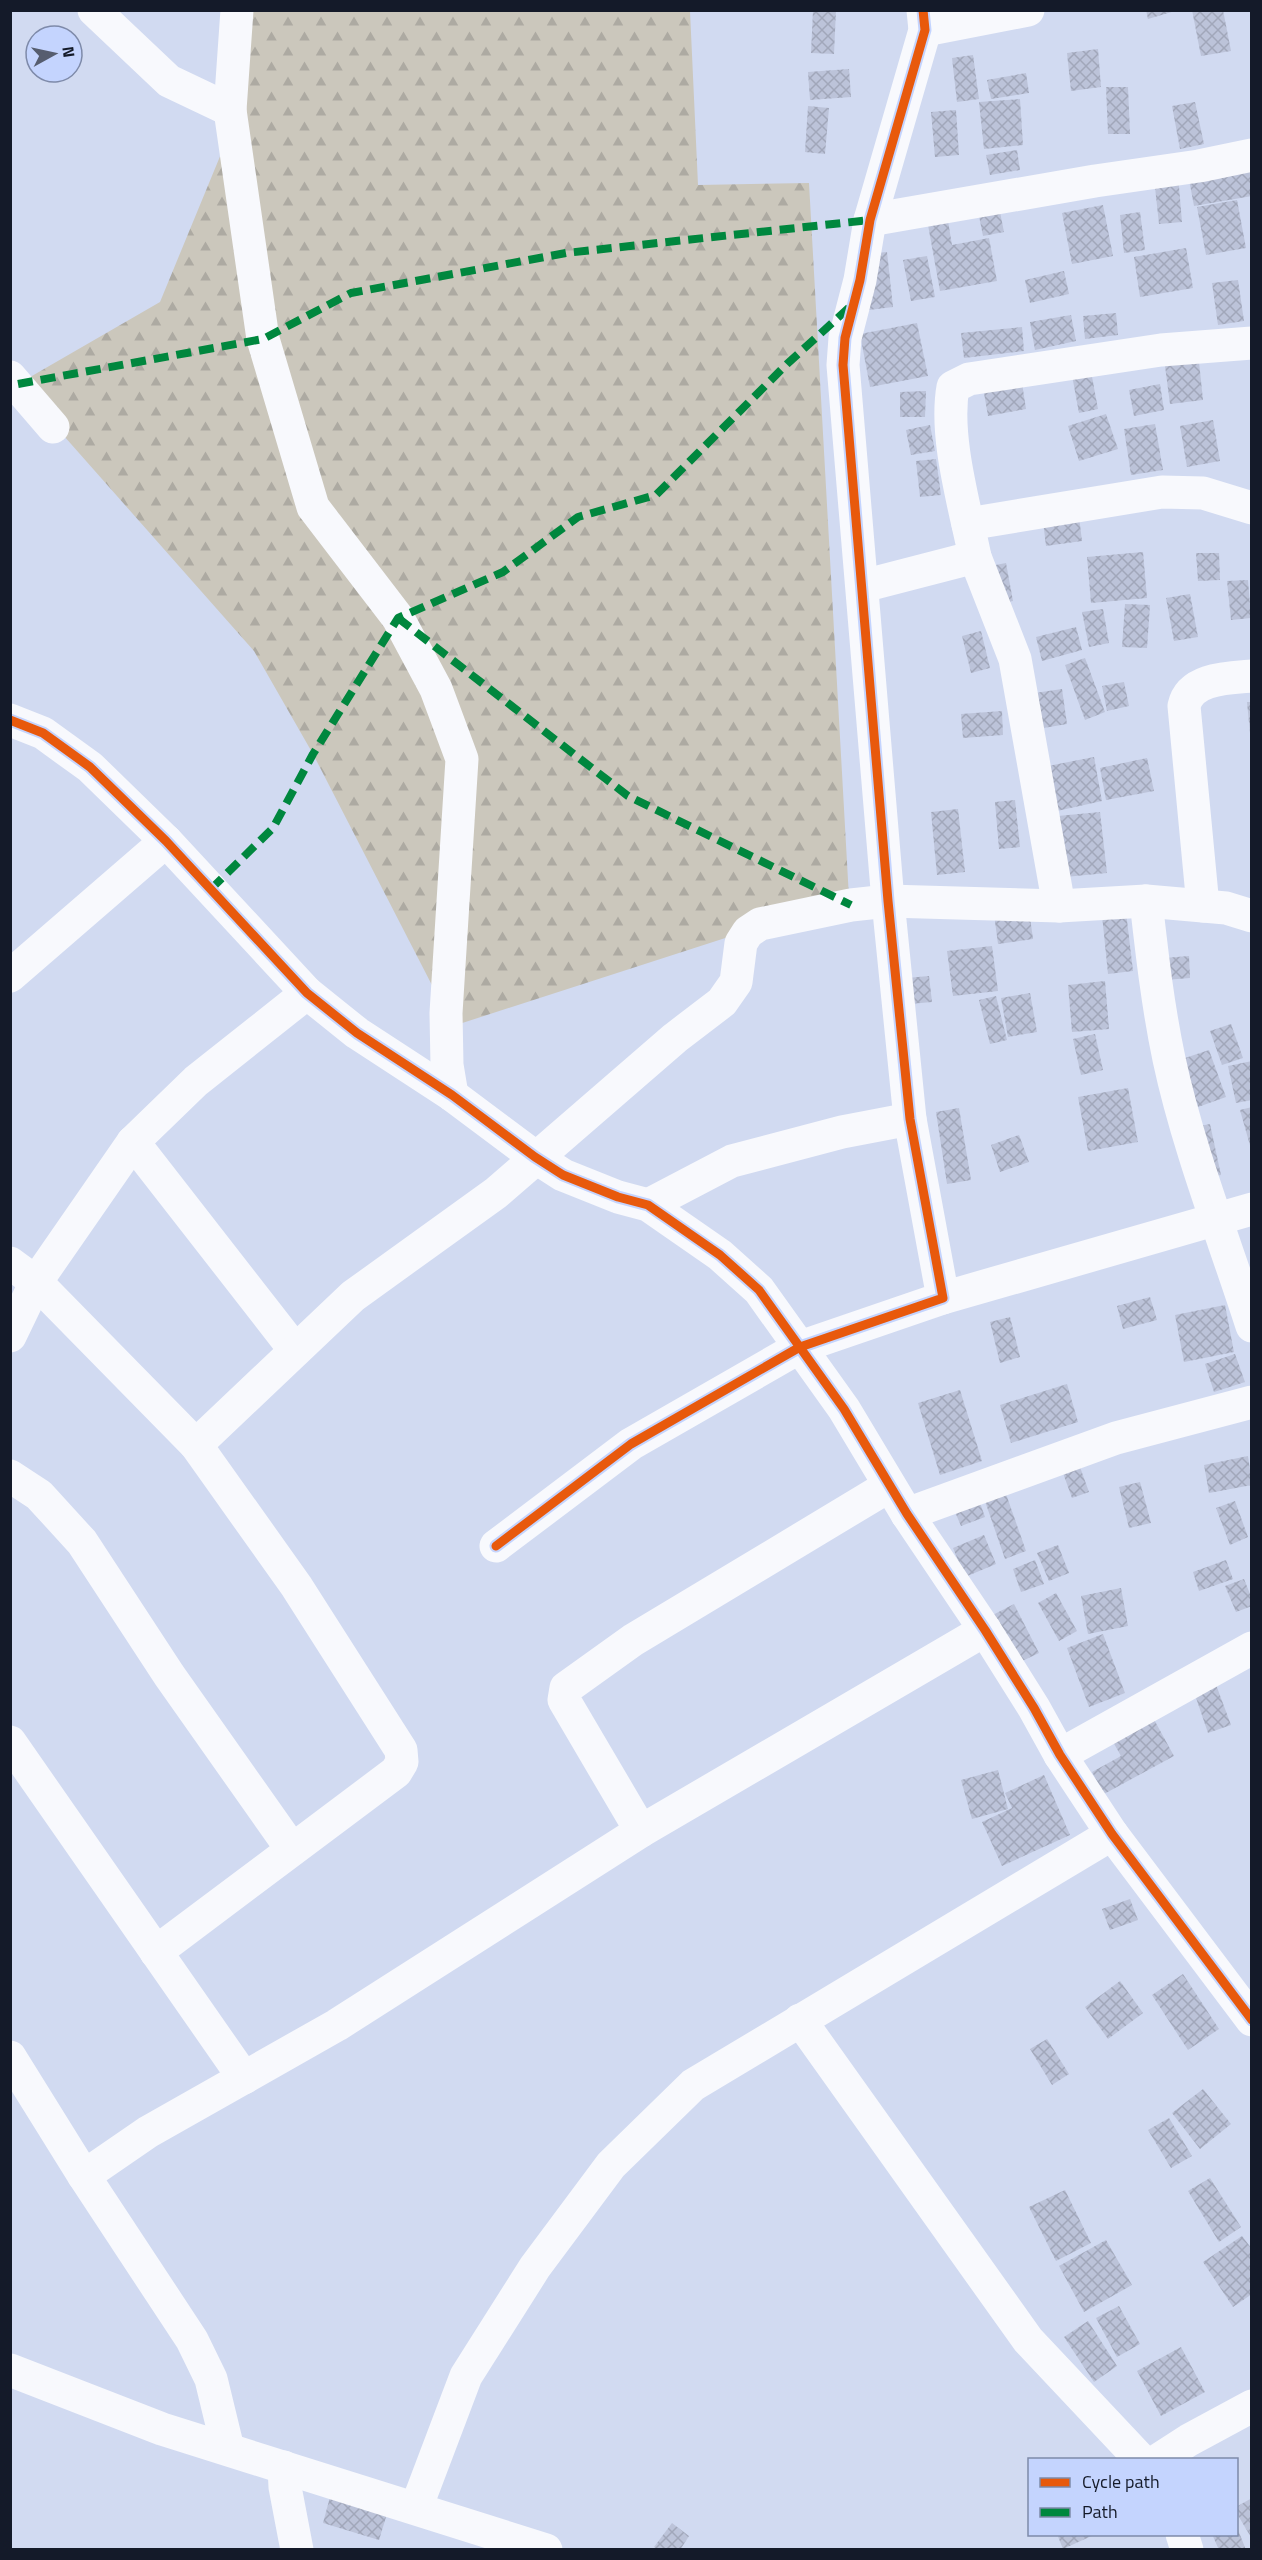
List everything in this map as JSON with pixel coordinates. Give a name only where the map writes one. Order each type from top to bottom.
[{"type":"street","points":[[94,10],[169,81],[230,110]]},
{"type":"street","points":[[237,10],[230,110],[263,339],[313,507],[398,618],[436,689],[462,759],[446,1013],[447,1065],[452,1095]]},
{"type":"street","points":[[942,1298],[910,1119],[888,901],[843,365],[845,338],[860,280],[870,220],[924,20],[1028,10]]},
{"type":"street","points":[[870,220],[1061,186],[1199,166],[1251,155]]},
{"type":"street","points":[[1059,906],[1015,659],[975,557],[968,524],[956,463],[951,400],[953,387],[969,379],[1150,351],[1251,343]]},
{"type":"street","points":[[10,377],[53,427]]},
{"type":"street","points":[[968,524],[1162,492],[1203,493],[1251,508]]},
{"type":"street","points":[[863,586],[975,557]]},
{"type":"street","points":[[1203,906],[1184,706],[1190,692],[1203,683],[1251,676]]},
{"type":"street","points":[[10,720],[43,733],[90,767],[166,841],[307,993],[357,1033],[452,1095],[562,1175],[618,1197],[648,1205],[720,1255],[759,1290],[844,1409],[889,1486],[985,1630],[1034,1708],[1060,1755],[1112,1834],[1251,2020]]},
{"type":"street","points":[[16,964],[166,841]]},
{"type":"street","points":[[196,1445],[353,1296],[496,1193],[535,1157],[722,1002],[736,982],[741,943],[748,932],[759,924],[851,904],[888,901],[1059,906],[1146,901],[1226,909],[1251,916]]},
{"type":"street","points":[[1146,901],[1158,994],[1170,1061],[1251,1326]]},
{"type":"street","points":[[10,1336],[36,1282],[133,1142],[196,1081],[307,993]]},
{"type":"street","points":[[648,1205],[732,1161],[842,1132],[910,1119]]},
{"type":"street","points":[[133,1142],[295,1350]]},
{"type":"street","points":[[496,1546],[630,1444],[800,1347],[942,1298],[1251,1209]]},
{"type":"street","points":[[10,1263],[36,1282],[196,1445],[297,1587],[400,1750],[402,1762],[396,1772],[291,1848],[156,1952]]},
{"type":"street","points":[[907,1514],[1116,1438],[1251,1402]]},
{"type":"street","points":[[10,1476],[39,1495],[82,1542],[169,1675],[291,1848]]},
{"type":"street","points":[[641,1832],[564,1700],[566,1688],[633,1640],[889,1486]]},
{"type":"street","points":[[84,2175],[148,2132],[337,2025],[641,1832],[985,1630]]},
{"type":"street","points":[[1060,1755],[1251,1648]]},
{"type":"street","points":[[10,1742],[244,2078]]},
{"type":"street","points":[[416,2508],[466,2376],[535,2267],[611,2165],[693,2085],[1112,1834]]},
{"type":"street","points":[[801,2020],[1028,2340],[1139,2458]]},
{"type":"street","points":[[10,2057],[192,2340],[211,2379],[228,2449]]},
{"type":"street","points":[[10,2370],[162,2429],[546,2550]]},
{"type":"street","points":[[1161,2458],[1251,2406]]},
{"type":"street","points":[[284,2467],[285,2487],[297,2550]]},
{"type":"green space","points":[[246,11],[690,11],[698,185],[809,183],[849,898],[453,1026],[313,754],[254,651],[18,384],[160,302],[242,103]]},
{"type":"building","points":[[813,10],[836,10],[834,54],[811,53]]},
{"type":"building","points":[[1146,10],[1175,10],[1175,11],[1148,19]]},
{"type":"building","points":[[1192,10],[1223,10],[1231,51],[1201,56]]},
{"type":"building","points":[[1098,49],[1101,87],[1071,91],[1067,53]]},
{"type":"building","points":[[973,55],[979,99],[957,102],[952,58]]},
{"type":"building","points":[[849,69],[851,97],[810,100],[808,72]]},
{"type":"building","points":[[1026,73],[1029,93],[991,99],[987,80]]},
{"type":"building","points":[[1106,87],[1128,87],[1130,134],[1108,134]]},
{"type":"building","points":[[1020,99],[1023,145],[984,149],[979,102]]},
{"type":"building","points":[[1195,102],[1204,144],[1180,149],[1172,106]]},
{"type":"building","points":[[808,106],[829,108],[825,154],[805,152]]},
{"type":"building","points":[[956,110],[959,155],[935,157],[931,112]]},
{"type":"building","points":[[1017,150],[1020,170],[990,175],[986,155]]},
{"type":"building","points":[[1252,158],[1252,196],[1194,206],[1187,169]]},
{"type":"building","points":[[1178,175],[1182,222],[1159,224],[1154,178]]},
{"type":"building","points":[[997,197],[1004,232],[983,236],[976,201]]},
{"type":"building","points":[[1237,200],[1246,248],[1206,255],[1197,207]]},
{"type":"building","points":[[1103,205],[1113,256],[1072,264],[1062,213]]},
{"type":"building","points":[[1140,212],[1145,250],[1124,253],[1120,215]]},
{"type":"building","points":[[948,221],[952,245],[989,238],[997,281],[940,291],[928,225]]},
{"type":"building","points":[[1186,248],[1193,288],[1140,297],[1134,257]]},
{"type":"building","points":[[887,252],[893,307],[861,311],[854,255]]},
{"type":"building","points":[[927,256],[935,297],[911,301],[903,260]]},
{"type":"building","points":[[1064,271],[1069,294],[1030,303],[1025,280]]},
{"type":"building","points":[[1238,280],[1244,321],[1218,325],[1212,283]]},
{"type":"building","points":[[1116,313],[1118,335],[1085,339],[1083,316]]},
{"type":"building","points":[[1071,315],[1076,341],[1035,350],[1030,322]]},
{"type":"building","points":[[917,323],[928,376],[870,387],[860,334]]},
{"type":"building","points":[[1022,327],[1024,351],[964,358],[961,333]]},
{"type":"building","points":[[1199,362],[1203,400],[1170,404],[1165,366]]},
{"type":"building","points":[[1090,366],[1098,409],[1079,413],[1071,370]]},
{"type":"building","points":[[1020,370],[1026,409],[988,416],[981,376]]},
{"type":"building","points":[[1160,384],[1164,410],[1134,416],[1129,390]]},
{"type":"building","points":[[926,391],[925,417],[900,417],[900,392]]},
{"type":"building","points":[[1106,414],[1118,449],[1079,461],[1068,426]]},
{"type":"building","points":[[1213,420],[1220,461],[1187,467],[1180,426]]},
{"type":"building","points":[[1155,424],[1163,470],[1131,475],[1124,429]]},
{"type":"building","points":[[930,425],[935,451],[911,455],[906,430]]},
{"type":"building","points":[[936,459],[941,495],[920,497],[916,461]]},
{"type":"building","points":[[1078,509],[1082,541],[1046,546],[1042,513]]},
{"type":"building","points":[[1143,552],[1147,598],[1091,603],[1087,557]]},
{"type":"building","points":[[1196,553],[1219,553],[1220,580],[1198,581]]},
{"type":"building","points":[[1006,563],[1013,601],[992,605],[985,567]]},
{"type":"building","points":[[1248,580],[1251,618],[1231,620],[1227,581]]},
{"type":"building","points":[[1190,594],[1198,637],[1174,641],[1166,598]]},
{"type":"building","points":[[1125,604],[1150,605],[1147,648],[1122,647]]},
{"type":"building","points":[[1103,609],[1109,643],[1089,647],[1082,612]]},
{"type":"building","points":[[1076,627],[1082,650],[1042,661],[1036,637]]},
{"type":"building","points":[[981,631],[990,668],[971,673],[962,636]]},
{"type":"building","points":[[1085,658],[1105,712],[1085,720],[1065,665]]},
{"type":"building","points":[[1124,682],[1129,706],[1107,711],[1102,686]]},
{"type":"building","points":[[1062,689],[1067,724],[1026,731],[1021,695]]},
{"type":"building","points":[[1247,702],[1252,702],[1252,733],[1250,733]]},
{"type":"building","points":[[1002,711],[1003,735],[963,738],[961,714]]},
{"type":"building","points":[[1094,757],[1102,801],[1057,811],[1048,766]]},
{"type":"building","points":[[1147,758],[1154,791],[1106,800],[1100,768]]},
{"type":"building","points":[[1015,800],[1020,847],[999,849],[995,802]]},
{"type":"building","points":[[958,809],[965,872],[937,875],[931,812]]},
{"type":"building","points":[[1100,812],[1107,873],[1065,877],[1058,816]]},
{"type":"building","points":[[1029,910],[1033,939],[998,944],[994,914]]},
{"type":"building","points":[[1126,912],[1133,971],[1108,974],[1102,915]]},
{"type":"building","points":[[992,946],[998,991],[953,996],[947,951]]},
{"type":"building","points":[[1189,956],[1190,978],[1152,981],[1151,959]]},
{"type":"building","points":[[929,976],[932,1002],[887,1006],[885,980]]},
{"type":"building","points":[[1105,981],[1109,1029],[1072,1032],[1068,985]]},
{"type":"building","points":[[1030,993],[1037,1032],[1008,1037],[1001,998]]},
{"type":"building","points":[[996,996],[1007,1040],[990,1044],[979,1000]]},
{"type":"building","points":[[1231,1024],[1243,1058],[1222,1065],[1210,1031]]},
{"type":"building","points":[[1095,1034],[1103,1070],[1081,1075],[1073,1039]]},
{"type":"building","points":[[1209,1050],[1226,1097],[1198,1107],[1182,1059]]},
{"type":"building","points":[[1252,1061],[1252,1100],[1236,1103],[1228,1066]]},
{"type":"building","points":[[1128,1088],[1138,1142],[1088,1151],[1078,1097]]},
{"type":"building","points":[[1252,1107],[1252,1149],[1251,1149],[1240,1110]]},
{"type":"building","points":[[959,1108],[971,1180],[947,1184],[936,1112]]},
{"type":"building","points":[[1210,1124],[1221,1175],[1201,1179],[1190,1128]]},
{"type":"building","points":[[1019,1135],[1029,1162],[1000,1172],[991,1145]]},
{"type":"building","points":[[1150,1297],[1157,1320],[1123,1329],[1117,1306]]},
{"type":"building","points":[[1225,1305],[1234,1352],[1184,1362],[1175,1315]]},
{"type":"building","points":[[1010,1317],[1020,1357],[1000,1363],[990,1322]]},
{"type":"building","points":[[1235,1354],[1245,1382],[1214,1392],[1205,1364]]},
{"type":"building","points":[[1067,1384],[1078,1422],[1011,1443],[1000,1405]]},
{"type":"building","points":[[960,1390],[982,1461],[940,1475],[918,1403]]},
{"type":"building","points":[[1076,1456],[1089,1492],[1072,1498],[1059,1462]]},
{"type":"building","points":[[1248,1456],[1252,1485],[1209,1493],[1204,1465]]},
{"type":"building","points":[[999,1474],[1026,1551],[1005,1559],[978,1481]]},
{"type":"building","points":[[1140,1482],[1151,1523],[1129,1528],[1119,1487]]},
{"type":"building","points":[[973,1483],[985,1517],[961,1526],[947,1493]]},
{"type":"building","points":[[1235,1501],[1248,1537],[1230,1545],[1216,1508]]},
{"type":"building","points":[[984,1535],[996,1564],[965,1577],[953,1548]]},
{"type":"building","points":[[1058,1545],[1069,1573],[1049,1581],[1037,1553]]},
{"type":"building","points":[[1035,1560],[1044,1584],[1021,1592],[1013,1569]]},
{"type":"building","points":[[1226,1560],[1233,1579],[1199,1591],[1193,1572]]},
{"type":"building","points":[[1244,1579],[1252,1599],[1252,1606],[1236,1612],[1225,1586]]},
{"type":"building","points":[[1121,1588],[1128,1626],[1088,1634],[1081,1596]]},
{"type":"building","points":[[1056,1593],[1077,1631],[1059,1641],[1038,1603]]},
{"type":"building","points":[[1014,1604],[1039,1653],[1012,1666],[987,1618]]},
{"type":"building","points":[[1103,1634],[1125,1693],[1089,1707],[1067,1648]]},
{"type":"building","points":[[1215,1682],[1231,1725],[1208,1733],[1193,1689]]},
{"type":"building","points":[[1145,1703],[1174,1756],[1104,1794],[1092,1772],[1121,1756],[1104,1726]]},
{"type":"building","points":[[998,1770],[1008,1809],[972,1819],[961,1780]]},
{"type":"building","points":[[1044,1775],[1070,1835],[1002,1866],[982,1822],[1012,1808],[1005,1793]]},
{"type":"building","points":[[1130,1899],[1138,1920],[1110,1930],[1102,1909]]},
{"type":"building","points":[[1183,1974],[1219,2029],[1188,2050],[1152,1995]]},
{"type":"building","points":[[1120,1981],[1143,2013],[1108,2039],[1085,2007]]},
{"type":"building","points":[[1047,2039],[1069,2074],[1052,2085],[1030,2049]]},
{"type":"building","points":[[1203,2089],[1231,2124],[1200,2149],[1172,2113]]},
{"type":"building","points":[[1169,2118],[1192,2156],[1171,2168],[1148,2130]]},
{"type":"building","points":[[1210,2178],[1241,2227],[1219,2242],[1188,2191]]},
{"type":"building","points":[[1065,2190],[1091,2243],[1056,2261],[1029,2207]]},
{"type":"building","points":[[1242,2236],[1252,2249],[1252,2294],[1233,2307],[1203,2262]]},
{"type":"building","points":[[1106,2240],[1132,2285],[1084,2312],[1059,2266]]},
{"type":"building","points":[[1119,2306],[1140,2344],[1117,2357],[1096,2318]]},
{"type":"building","points":[[1088,2321],[1117,2366],[1094,2382],[1064,2337]]},
{"type":"building","points":[[1181,2347],[1205,2392],[1161,2416],[1137,2371]]},
{"type":"building","points":[[330,2497],[387,2514],[379,2540],[323,2523]]},
{"type":"building","points":[[1252,2498],[1252,2539],[1238,2515],[1238,2506]]},
{"type":"building","points":[[672,2523],[689,2536],[680,2550],[658,2550],[654,2547]]},
{"type":"building","points":[[1238,2530],[1246,2550],[1219,2550],[1213,2536],[1238,2536]]},
{"type":"building","points":[[1058,2536],[1092,2536],[1063,2549]]},
{"type":"marked path","points":[[18,384],[263,339],[351,293],[566,253],[870,220]]},
{"type":"marked path","points":[[211,889],[273,828],[313,754],[398,618],[503,572],[578,517],[656,495],[787,364],[853,304]]},
{"type":"marked path","points":[[398,618],[628,796],[851,905]]},
{"type":"cycle path","points":[[496,1546],[631,1444],[800,1347],[943,1298],[910,1119],[888,901],[843,365],[845,338],[860,280],[870,220],[925,30],[923,10]]},
{"type":"cycle path","points":[[10,720],[43,733],[90,767],[166,841],[307,993],[357,1033],[452,1095],[563,1175],[618,1197],[648,1205],[720,1255],[759,1290],[844,1409],[907,1514],[985,1630],[1034,1708],[1060,1755],[1112,1834],[1252,2020]]}]
